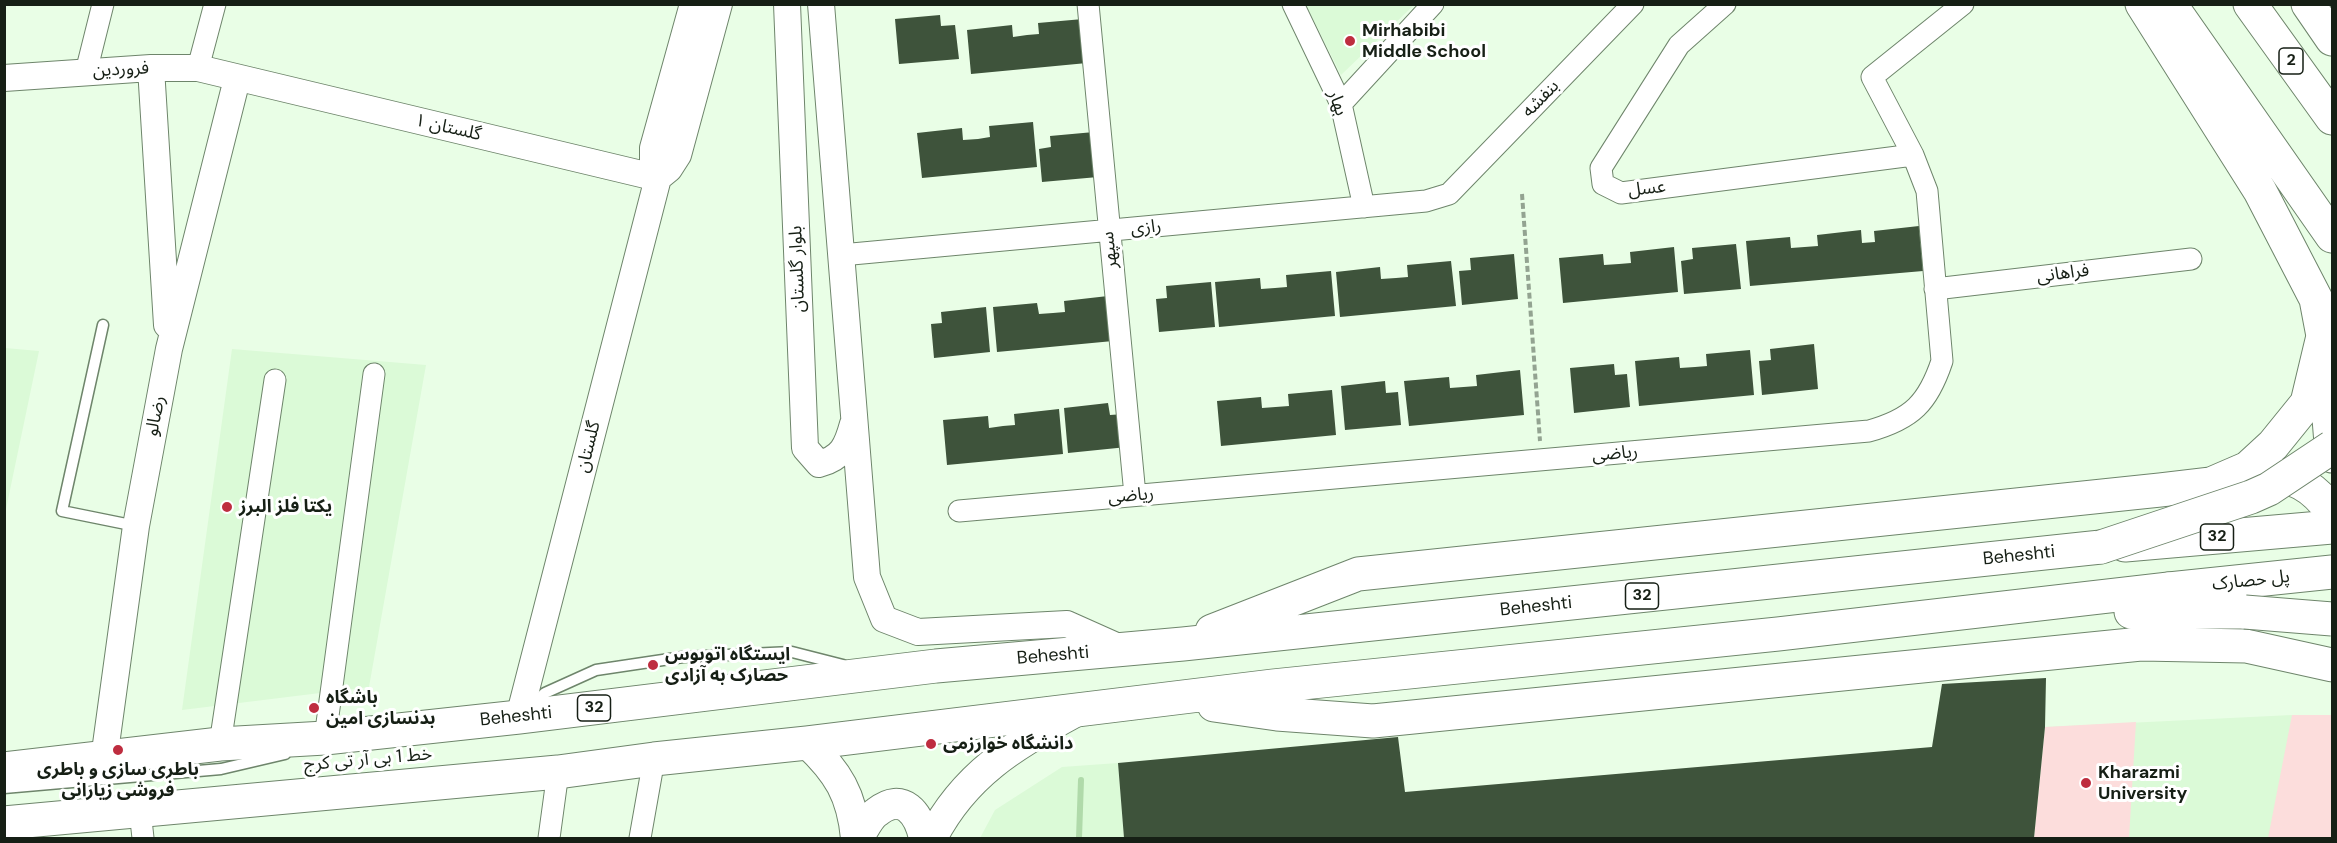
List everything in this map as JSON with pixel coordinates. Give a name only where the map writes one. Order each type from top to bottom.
[{"type":"main road","points":[[2142,4],[2260,191],[2316,299],[2328,349],[2332,456]]},
{"type":"main road","points":[[2170,4],[2332,236]]},
{"type":"main road","name":"2","points":[[2250,4],[2332,118]]},
{"type":"main road","points":[[2308,4],[2332,39]]},
{"type":"main road","points":[[1183,644],[1256,612],[1358,574],[2211,484],[2248,468],[2273,445],[2307,403],[2328,349]]},
{"type":"main road","points":[[2102,547],[2251,497],[2269,489],[2332,447]]},
{"type":"main road","points":[[2248,468],[2292,478],[2312,488],[2332,512]]},
{"type":"main road","name":"32","points":[[2102,547],[2332,527]]},
{"type":"main road","name":"Beheshti","points":[[4,769],[220,744],[325,738],[519,717],[873,673],[1183,644],[2102,547]]},
{"type":"main road","name":"پل حصارک","points":[[2018,606],[2332,572]]},
{"type":"main road","points":[[2246,646],[2283,631],[2319,612],[2332,601]]},
{"type":"main road","points":[[4,823],[142,825],[654,759],[807,743],[1273,686],[1416,673],[2018,606],[2132,612],[2245,612],[2332,619]]},
{"type":"main road","points":[[1171,699],[1277,714],[1373,721],[2129,645],[2246,646],[2332,665]]},
{"type":"main road","points":[[857,838],[875,812],[891,804],[906,806],[936,831],[965,787],[1000,757],[1022,741],[1078,710]]},
{"type":"main road","points":[[807,743],[833,768],[849,803],[857,838]]},
{"type":"street","points":[[86,72],[103,4]]},
{"type":"street","points":[[198,68],[215,4]]},
{"type":"street","name":"گلستان","points":[[519,717],[658,178],[653,162],[653,148],[693,4]]},
{"type":"street","name":"گلستان","points":[[658,178],[669,169],[678,155],[719,4]]},
{"type":"street","name":"بلوار گلستان","points":[[787,4],[805,448],[819,464],[833,460],[846,448],[855,417]]},
{"type":"street","name":"بلوار گلستان","points":[[821,4],[867,577],[884,619],[918,632],[1066,624],[1123,650]]},
{"type":"street","name":"سپهر","points":[[1088,4],[1135,495]]},
{"type":"street","name":"بهار","points":[[1293,4],[1341,104],[1364,207]]},
{"type":"street","points":[[1341,104],[1433,4]]},
{"type":"street","name":"بنفشه","points":[[1449,194],[1634,4]]},
{"type":"street","name":"عسل","points":[[1725,4],[1679,45],[1601,168],[1603,184],[1621,193],[1913,155]]},
{"type":"street","name":"ریاضی","points":[[958,511],[1869,431],[1895,424],[1917,408],[1928,394],[1942,361],[1927,191],[1913,155],[1872,77],[1963,4]]},
{"type":"street","points":[[151,68],[169,349]]},
{"type":"street","name":"فروردین","points":[[4,78],[151,68],[198,68],[237,79]]},
{"type":"street","name":"گلستان ۱","points":[[237,79],[658,178]]},
{"type":"street","name":"رضالو","points":[[104,759],[136,526],[169,349],[237,79]]},
{"type":"street","name":"رازی","points":[[842,255],[1426,201],[1449,194]]},
{"type":"street","name":"فراهانی","points":[[1935,289],[2191,259]]},
{"type":"street","points":[[325,738],[374,374]]},
{"type":"street","points":[[220,744],[275,380]]},
{"type":"street","points":[[640,838],[654,759]]},
{"type":"street","points":[[549,838],[558,772]]},
{"type":"lane","points":[[103,325],[62,511],[136,526]]},
{"type":"lane","name":"خط 1 بی آر تی کرج","points":[[4,789],[221,769],[358,734]]},
{"type":"lane","points":[[586,756],[659,749],[735,750]]},
{"type":"path","points":[[1522,194],[1541,460]]},
{"type":"shaded area","name":"Mirhabibi Middle School","points":[[1306,5],[1414,5],[1341,75]]},
{"type":"shaded area","points":[[4,348],[39,351],[5,514]]},
{"type":"shaded area","points":[[232,349],[426,365],[369,687],[182,710]]},
{"type":"shaded area","points":[[2292,715],[2332,715],[2332,838],[2268,838]]},
{"type":"shaded area","points":[[2332,715],[2332,838],[2034,838],[2045,727]]},
{"type":"shaded area","name":"Kharazmi University","points":[[2136,722],[2129,838],[2034,838],[2045,727]]},
{"type":"shaded area","points":[[1118,763],[1124,838],[980,838],[995,810],[1062,767]]},
{"type":"building","points":[[940,15],[941,26],[955,25],[959,59],[899,64],[895,19]]},
{"type":"building","points":[[1083,19],[1087,63],[971,74],[967,30],[1012,25],[1013,37],[1039,34],[1038,23]]},
{"type":"building","points":[[1033,122],[1037,167],[922,178],[917,133],[962,128],[963,140],[978,139],[990,137],[989,126]]},
{"type":"building","points":[[1094,132],[1098,177],[1042,182],[1039,149],[1051,147],[1050,136]]},
{"type":"building","points":[[1919,226],[1923,271],[1750,286],[1746,241],[1790,237],[1791,248],[1818,246],[1817,235],[1861,230],[1862,243],[1875,242],[1874,231]]},
{"type":"building","points":[[1736,244],[1741,289],[1684,294],[1681,261],[1693,259],[1692,248]]},
{"type":"building","points":[[1674,247],[1678,292],[1563,303],[1559,258],[1603,254],[1604,265],[1631,263],[1630,252]]},
{"type":"building","points":[[1514,254],[1518,299],[1462,305],[1459,271],[1471,270],[1470,258]]},
{"type":"building","points":[[1451,261],[1456,306],[1340,317],[1336,272],[1380,267],[1381,279],[1408,277],[1407,265]]},
{"type":"building","points":[[1331,271],[1335,316],[1219,327],[1215,282],[1260,278],[1261,289],[1287,287],[1286,275]]},
{"type":"building","points":[[1211,282],[1215,327],[1159,332],[1156,299],[1167,298],[1166,286]]},
{"type":"building","points":[[1108,296],[1113,341],[997,352],[993,307],[1037,303],[1039,314],[1065,312],[1064,301]]},
{"type":"building","points":[[986,307],[990,352],[934,358],[931,324],[942,323],[941,312]]},
{"type":"building","points":[[1814,344],[1818,389],[1762,395],[1759,361],[1771,360],[1770,349]]},
{"type":"building","points":[[1750,350],[1754,395],[1639,406],[1635,361],[1679,357],[1680,368],[1707,366],[1706,354]]},
{"type":"building","points":[[1614,364],[1615,375],[1627,374],[1630,407],[1574,413],[1570,368]]},
{"type":"building","points":[[1520,370],[1524,415],[1409,426],[1404,381],[1449,377],[1450,388],[1477,386],[1476,375]]},
{"type":"building","points":[[1385,381],[1386,393],[1398,392],[1401,425],[1345,430],[1341,386]]},
{"type":"building","points":[[1332,390],[1336,435],[1221,446],[1217,401],[1261,397],[1262,408],[1289,406],[1288,394]]},
{"type":"building","points":[[1108,403],[1110,415],[1124,414],[1127,447],[1068,453],[1064,408]]},
{"type":"building","points":[[1059,409],[1063,454],[947,465],[943,420],[988,416],[989,428],[1015,425],[1014,414]]},
{"type":"building","points":[[2046,678],[2045,727],[2034,838],[1124,838],[1118,763],[1398,737],[1405,792],[1932,747],[1942,684]]},
{"type":"waterway","points":[[1079,838],[1081,780]]},
{"type":"place","name":"Mirhabibi Middle School","points":[[1350,41]]},
{"type":"place","name":"یکتا فلز البرز","points":[[227,507]]},
{"type":"place","name":"ایستگاه اتوبوس حصارک به آزادی","points":[[653,665]]},
{"type":"place","name":"باشگاه بدنسازی امین","points":[[314,708]]},
{"type":"place","name":"دانشگاه خوارزمی","points":[[931,744]]},
{"type":"place","name":"باطری سازی و باطری فروشی زیارانی","points":[[118,750]]},
{"type":"place","name":"Kharazmi University","points":[[2086,783]]}]
